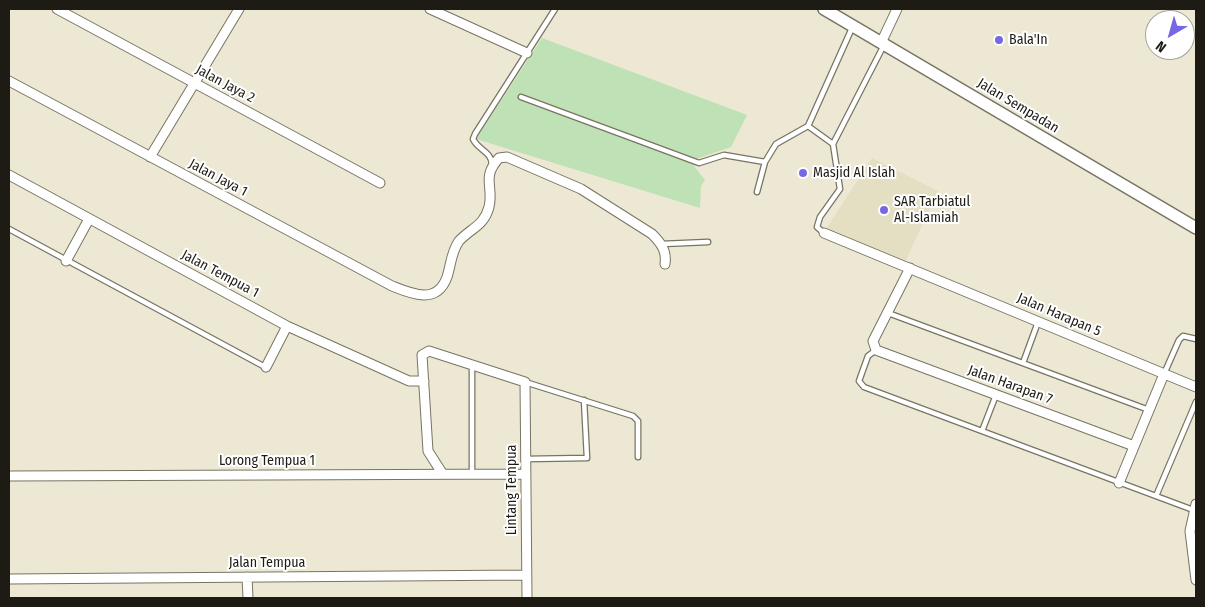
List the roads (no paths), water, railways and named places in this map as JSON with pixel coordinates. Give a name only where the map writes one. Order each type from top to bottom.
[{"type":"street","name":"Jalan Jaya 2","points":[[57,9],[380,183]]},
{"type":"street","points":[[150,157],[239,9]]},
{"type":"street","points":[[430,9],[527,53]]},
{"type":"street","name":"Jalan Sempadan","points":[[824,9],[1196,228]]},
{"type":"street","points":[[883,43],[897,9]]},
{"type":"street","name":"Jalan Jaya 1","points":[[9,81],[392,286],[416,296],[428,296],[438,292],[446,279],[453,254],[460,241],[485,219],[491,196],[487,184],[492,165]]},
{"type":"street","points":[[492,165],[499,158],[507,157],[581,189],[652,234],[662,244],[666,256],[665,264]]},
{"type":"street","name":"Jalan Tempua 1","points":[[9,175],[287,326],[409,381],[424,381]]},
{"type":"street","points":[[66,260],[89,219]]},
{"type":"street","name":"Jalan Harapan 5","points":[[824,232],[1196,387]]},
{"type":"street","points":[[876,350],[873,341],[910,268]]},
{"type":"street","points":[[266,367],[287,326]]},
{"type":"street","name":"Jalan Harapan 7","points":[[876,350],[1134,446]]},
{"type":"street","points":[[442,473],[428,450],[422,355],[429,351],[526,382]]},
{"type":"street","points":[[1119,483],[1164,374]]},
{"type":"street","name":"Lintang Tempua","points":[[526,382],[526,598]]},
{"type":"street","name":"Lorong Tempua 1","points":[[9,476],[526,474]]},
{"type":"street","points":[[1195,509],[1190,531],[1196,580]]},
{"type":"street","name":"Jalan Tempua","points":[[9,579],[526,575]]},
{"type":"street","points":[[247,577],[248,598]]},
{"type":"lane","points":[[492,165],[489,154],[473,139],[555,9]]},
{"type":"lane","points":[[757,192],[765,162],[776,144],[808,126],[853,26]]},
{"type":"lane","points":[[824,232],[817,227],[820,217],[840,189],[833,144],[883,43]]},
{"type":"lane","points":[[521,97],[699,163],[724,154],[765,162]]},
{"type":"lane","points":[[808,126],[833,144]]},
{"type":"lane","points":[[9,229],[266,367]]},
{"type":"lane","points":[[662,244],[708,242]]},
{"type":"lane","points":[[888,312],[1149,410]]},
{"type":"lane","points":[[1023,363],[1038,321]]},
{"type":"lane","points":[[1164,374],[1179,340],[1183,336],[1196,339]]},
{"type":"lane","points":[[876,350],[868,356],[859,382],[864,387],[1119,483],[1195,509]]},
{"type":"lane","points":[[472,365],[472,473]]},
{"type":"lane","points":[[526,382],[636,419],[638,456]]},
{"type":"lane","points":[[982,431],[996,395]]},
{"type":"lane","points":[[526,459],[587,458],[584,400]]},
{"type":"lane","points":[[1156,496],[1196,402]]},
{"type":"place","name":"Bala'In","points":[[999,40]]},
{"type":"place","name":"Masjid Al Islah","points":[[803,173]]},
{"type":"place","name":"SAR Tarbiatul Al-Islamiah","points":[[884,210]]}]
